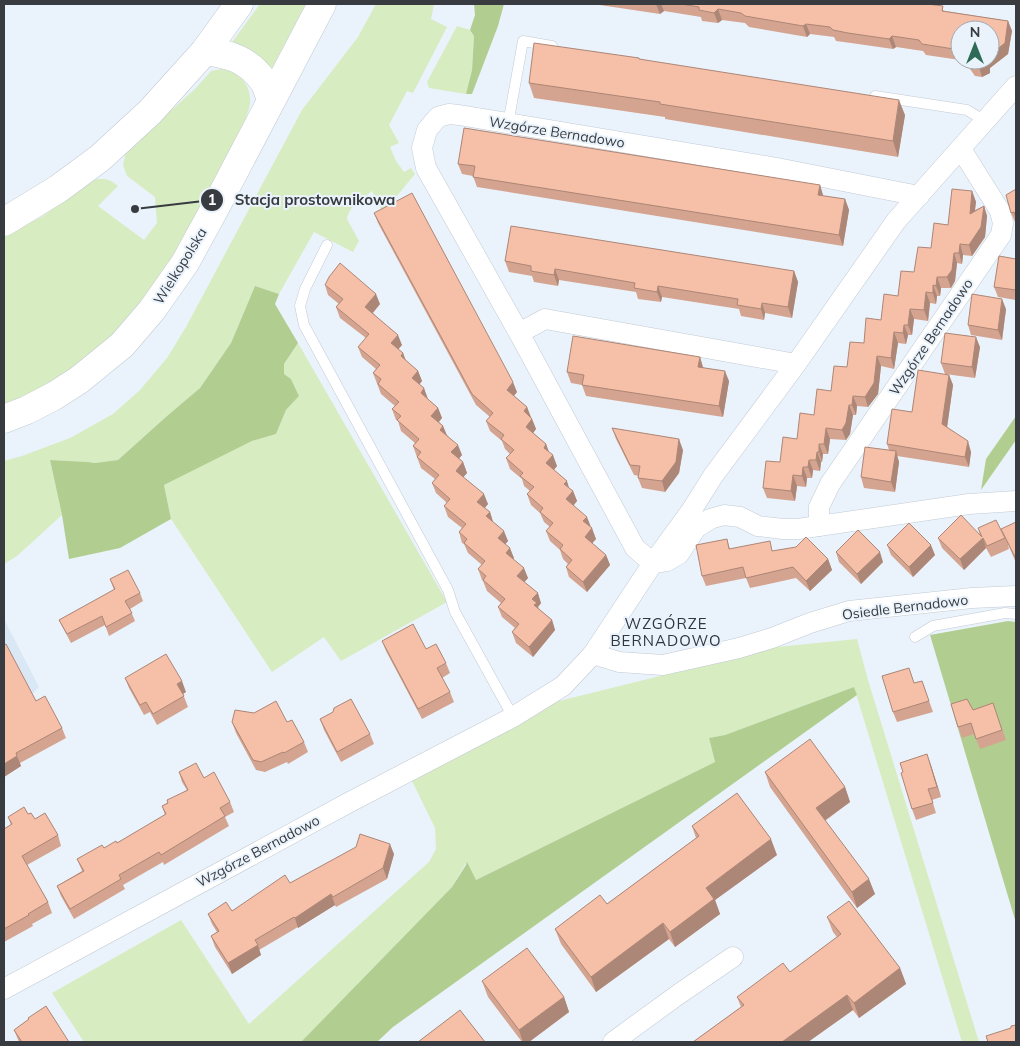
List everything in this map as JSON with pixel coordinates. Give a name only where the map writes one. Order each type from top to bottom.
[{"type":"main road","points":[[4,222],[58,189],[100,158],[150,112],[205,51],[239,4]]},
{"type":"main road","name":"Wielkopolska","points":[[4,419],[54,396],[79,380],[122,344],[152,310],[189,255],[322,4]]},
{"type":"main road","points":[[205,51],[239,58],[254,69],[265,83],[271,100]]},
{"type":"street","name":"Wzgórze Bernadowo","points":[[4,989],[348,803],[513,717],[562,686],[594,654],[653,563],[896,221],[1016,86]]},
{"type":"street","name":"Wzgórze Bernadowo","points":[[653,563],[635,548],[519,333],[426,168],[422,148],[427,130],[438,117],[449,114],[778,168],[919,196]]},
{"type":"street","name":"Wzgórze Bernadowo","points":[[819,526],[819,508],[830,484],[1003,230],[1000,211],[961,149]]},
{"type":"street","points":[[519,333],[545,318],[796,364]]},
{"type":"street","points":[[653,563],[667,561],[679,554],[696,528],[710,519],[724,516],[740,517],[758,526],[798,529],[969,504],[1016,501]]},
{"type":"street","name":"Osiedle Bernadowo","points":[[594,654],[619,662],[663,665],[739,648],[772,638],[810,622],[848,612],[972,598],[1016,596]]},
{"type":"street","points":[[613,1042],[733,957]]},
{"type":"lane","points":[[508,124],[523,41],[562,47]]},
{"type":"lane","points":[[868,95],[967,110],[985,121]]},
{"type":"lane","points":[[327,246],[305,289],[300,306],[304,325],[448,590],[455,612],[513,717]]},
{"type":"lane","points":[[915,638],[932,626],[1005,613],[1016,614]]},
{"type":"shaded area","points":[[4,622],[39,687],[4,723]]},
{"type":"green space","points":[[260,4],[306,4],[270,72],[230,45]]},
{"type":"green space","points":[[376,4],[434,4],[431,19],[447,27],[413,93],[407,91],[389,125],[399,143],[390,147],[396,161],[404,172],[411,168],[415,174],[383,213],[372,191],[350,210],[347,219],[359,241],[353,252],[314,232],[279,294],[255,286],[231,343],[200,388],[118,460],[95,463],[50,460],[62,515],[17,556],[4,564],[4,461],[70,438],[113,414],[140,390],[167,358],[186,327],[302,110],[358,37]]},
{"type":"green space","points":[[474,4],[504,4],[498,26],[472,94],[466,94],[472,70],[474,36],[470,30],[475,15]]},
{"type":"green space","points":[[457,26],[470,30],[474,36],[472,70],[466,94],[429,88],[427,82]]},
{"type":"green space","points":[[221,69],[232,72],[244,82],[250,98],[248,113],[208,193],[146,304],[107,342],[56,381],[4,405],[4,236],[43,216],[91,180],[102,179],[112,181],[118,186],[98,206],[144,240],[157,223],[155,197],[127,176],[123,165],[126,151],[195,89],[211,71]]},
{"type":"green space","points":[[255,286],[279,294],[275,304],[298,343],[284,364],[284,374],[291,379],[299,396],[286,410],[276,434],[252,441],[164,485],[171,519],[120,548],[69,559],[50,460],[95,463],[118,460],[200,388],[231,343]]},
{"type":"green space","points":[[298,343],[447,602],[341,661],[324,637],[272,672],[171,519],[164,485],[252,441],[276,434],[286,410],[299,396],[291,379],[284,374],[284,364]]},
{"type":"green space","points":[[1016,416],[1016,440],[981,490],[986,459]]},
{"type":"green space","points":[[1008,621],[1016,622],[1016,923],[930,635]]},
{"type":"green space","points":[[857,639],[979,1042],[962,1042],[854,687],[725,735],[709,738],[715,762],[476,880],[466,863],[452,887],[301,1042],[84,1042],[52,993],[181,920],[249,1024],[429,862],[436,849],[435,828],[412,781],[559,701],[777,647]]},
{"type":"green space","points":[[854,687],[857,695],[393,1027],[377,1042],[301,1042],[452,887],[467,862],[476,880],[715,762],[709,738],[725,735]]},
{"type":"building","points":[[681,4],[927,4],[943,6],[942,11],[1008,21],[1005,43],[1000,47],[1000,20],[950,20],[950,48],[922,44],[919,40],[892,36],[889,39],[848,33],[833,30],[830,27],[806,24],[803,26],[745,16],[741,13],[718,9],[714,13],[699,10],[699,7]]},
{"type":"building","points":[[534,43],[899,100],[893,141],[660,104],[660,102],[529,83]]},
{"type":"building","points":[[464,128],[820,185],[818,195],[845,199],[839,235],[473,177],[475,166],[458,164]]},
{"type":"building","points":[[952,189],[972,191],[970,214],[984,206],[981,227],[969,245],[960,244],[959,253],[954,253],[952,270],[947,277],[937,277],[936,286],[933,285],[933,293],[926,292],[924,310],[910,309],[908,325],[904,325],[903,333],[894,332],[891,358],[877,356],[874,383],[865,397],[853,396],[852,405],[849,405],[846,423],[842,430],[826,428],[824,444],[819,444],[816,460],[809,460],[808,467],[803,467],[802,476],[793,475],[791,491],[763,488],[766,461],[780,462],[783,437],[797,439],[800,413],[814,415],[817,389],[831,391],[834,366],[847,367],[850,342],[864,343],[866,318],[881,320],[884,294],[898,296],[901,271],[914,272],[918,247],[931,248],[934,223],[948,225]]},
{"type":"building","points":[[1016,189],[1016,217],[1014,212],[1011,213],[1006,195]]},
{"type":"building","points":[[412,193],[513,382],[507,390],[527,407],[524,411],[532,419],[526,427],[546,444],[544,448],[553,455],[546,463],[567,481],[564,484],[573,491],[566,499],[587,517],[583,521],[592,528],[585,537],[606,555],[583,582],[566,567],[572,560],[560,549],[563,545],[546,531],[553,523],[540,512],[543,508],[527,494],[534,487],[520,476],[523,473],[506,458],[514,450],[501,439],[504,435],[486,421],[493,413],[472,394],[374,213]]},
{"type":"building","points":[[511,226],[794,271],[788,307],[762,303],[761,309],[737,305],[738,299],[658,286],[657,292],[634,288],[635,283],[555,269],[554,275],[531,271],[531,266],[505,261]]},
{"type":"building","points":[[999,256],[1016,259],[1016,290],[994,287]]},
{"type":"building","points":[[340,263],[376,294],[365,307],[398,335],[391,343],[403,353],[401,356],[418,371],[412,378],[424,388],[421,393],[438,408],[431,416],[443,426],[440,430],[458,445],[451,452],[463,462],[456,471],[484,494],[477,502],[490,512],[486,516],[504,531],[498,538],[510,548],[506,553],[524,568],[517,576],[538,593],[532,599],[537,603],[534,605],[552,620],[529,647],[512,632],[519,624],[498,607],[505,599],[483,580],[486,576],[478,569],[485,561],[464,543],[467,539],[459,532],[466,524],[444,506],[450,499],[432,483],[439,475],[417,457],[421,452],[413,446],[419,439],[397,420],[401,416],[392,409],[399,402],[378,384],[381,379],[373,373],[380,365],[358,347],[369,334],[336,307],[343,299],[325,285]]},
{"type":"building","points":[[972,294],[1002,299],[998,330],[968,325]]},
{"type":"building","points":[[945,333],[976,337],[972,367],[941,363]]},
{"type":"building","points":[[573,336],[700,357],[698,367],[725,371],[719,406],[582,385],[584,375],[567,372]]},
{"type":"building","points":[[918,370],[949,375],[942,424],[968,441],[965,457],[887,444],[892,409],[912,412]]},
{"type":"building","points":[[612,428],[679,439],[676,462],[662,481],[638,478],[640,466],[630,465]]},
{"type":"building","points":[[865,447],[896,451],[891,482],[861,477]]},
{"type":"building","points":[[961,515],[982,537],[978,528],[996,520],[1005,538],[987,546],[983,538],[960,559],[938,538]]},
{"type":"building","points":[[1016,522],[1016,556],[1015,557],[1001,529]]},
{"type":"building","points":[[909,523],[931,545],[909,567],[887,545]]},
{"type":"building","points":[[858,530],[880,552],[857,574],[836,552]]},
{"type":"building","points":[[806,537],[828,559],[806,581],[793,567],[746,578],[743,567],[702,576],[696,545],[727,539],[729,549],[770,541],[772,551],[796,547]]},
{"type":"building","points":[[128,570],[140,593],[125,601],[132,613],[106,627],[102,616],[67,634],[59,620],[115,589],[110,579]]},
{"type":"building","points":[[413,624],[426,649],[436,644],[446,663],[437,668],[450,692],[418,709],[382,641]]},
{"type":"building","points":[[6,644],[36,701],[45,696],[62,728],[16,753],[17,756],[4,764],[4,645]]},
{"type":"building","points":[[166,654],[182,681],[177,684],[184,696],[153,714],[146,702],[140,705],[125,678]]},
{"type":"building","points":[[909,668],[914,683],[922,681],[929,701],[893,712],[882,676]]},
{"type":"building","points":[[351,699],[370,734],[337,752],[320,719],[333,712],[334,708]]},
{"type":"building","points":[[967,699],[973,710],[993,703],[1002,730],[976,739],[971,723],[958,727],[951,704]]},
{"type":"building","points":[[276,701],[287,722],[292,720],[304,742],[284,753],[261,762],[253,760],[232,722],[235,710],[254,713]]},
{"type":"building","points":[[810,739],[845,787],[816,808],[869,879],[852,892],[765,772]]},
{"type":"building","points":[[927,754],[937,787],[928,789],[933,803],[912,809],[901,773],[903,772],[900,763]]},
{"type":"building","points":[[196,763],[204,778],[214,772],[230,802],[220,808],[225,816],[161,855],[159,852],[119,875],[121,879],[70,909],[57,886],[84,871],[77,859],[102,845],[104,848],[116,841],[117,843],[166,814],[162,806],[168,803],[167,800],[188,790],[179,772]]},
{"type":"building","points":[[737,793],[771,839],[706,888],[714,899],[670,932],[663,923],[591,977],[555,929],[600,895],[607,904],[699,836],[692,826]]},
{"type":"building","points":[[24,807],[28,814],[31,813],[35,819],[45,813],[58,835],[22,856],[48,902],[4,929],[4,829],[12,824],[8,817]]},
{"type":"building","points":[[360,834],[390,844],[383,868],[333,897],[331,894],[295,918],[255,940],[258,945],[228,963],[211,936],[219,931],[208,914],[226,902],[232,911],[285,875],[290,883],[356,847]]},
{"type":"building","points":[[849,901],[900,968],[854,1003],[847,995],[782,1042],[693,1042],[744,1005],[737,997],[783,963],[790,972],[841,934],[827,917]]},
{"type":"building","points":[[527,948],[564,997],[519,1030],[482,981]]},
{"type":"building","points":[[46,1006],[69,1042],[22,1042],[14,1030]]},
{"type":"building","points":[[460,1010],[485,1042],[418,1042]]},
{"type":"building","points":[[1016,1025],[1016,1042],[988,1042],[986,1036]]},
{"type":"place","name":"Stacja prostownikowa","points":[[135,209]]},
{"type":"district","name":"WZGÓRZE BERNADOWO","points":[[666,632]]}]
